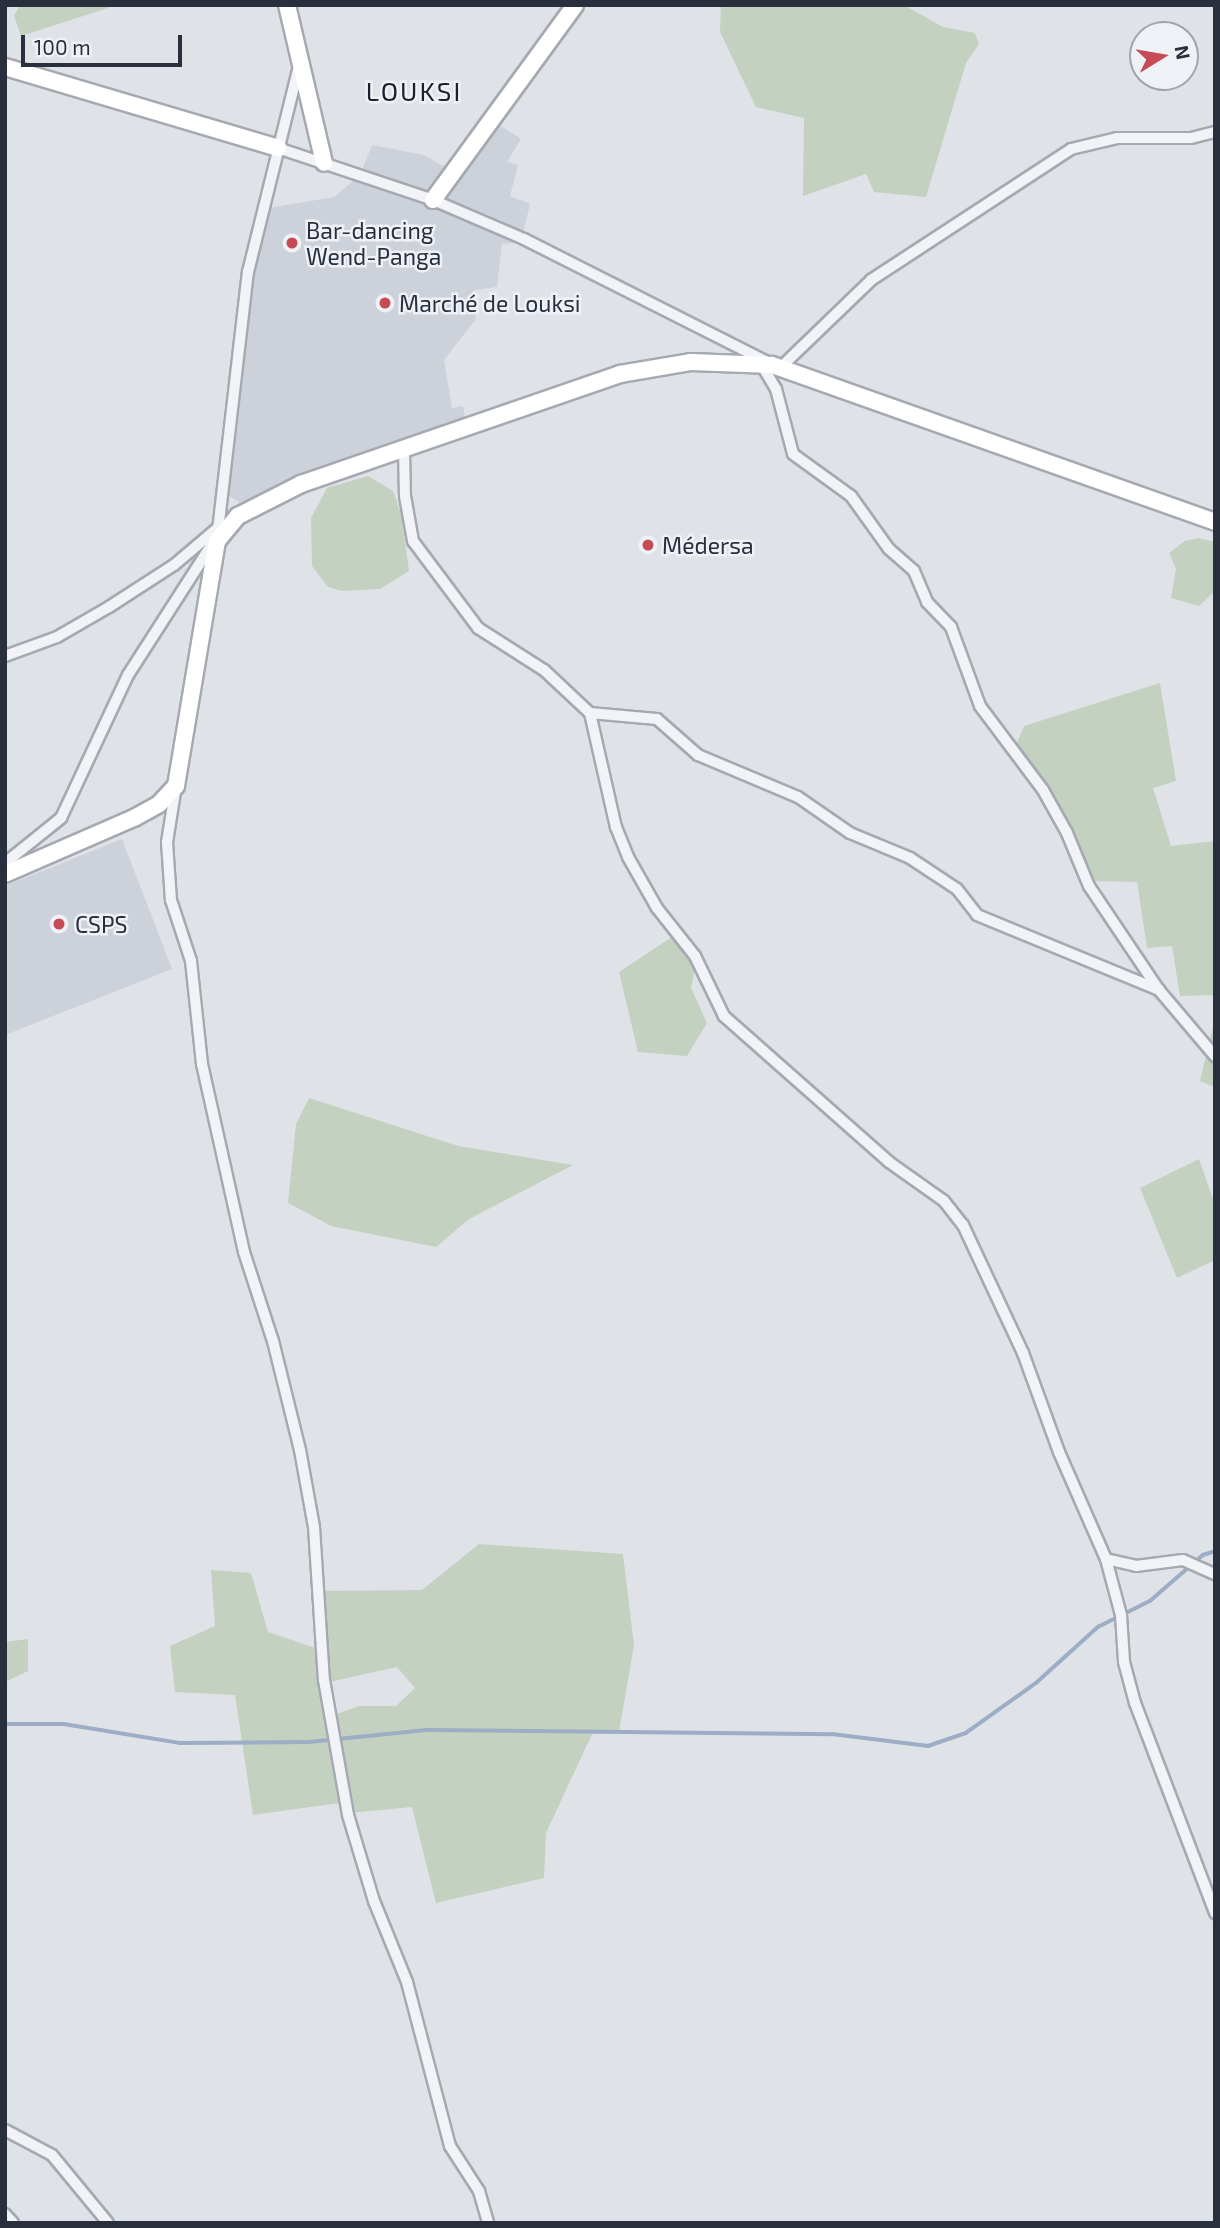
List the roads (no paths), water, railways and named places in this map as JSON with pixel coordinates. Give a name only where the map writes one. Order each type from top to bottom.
[{"type":"street","points":[[287,5],[324,163]]},
{"type":"street","points":[[433,200],[575,5]]},
{"type":"street","points":[[300,60],[248,272],[218,535],[167,842],[171,901],[191,961],[202,1064],[244,1252],[273,1341],[300,1450],[314,1527],[324,1680],[348,1815],[374,1901],[407,1982],[450,2147],[479,2191],[488,2223]]},
{"type":"street","points":[[5,67],[278,148],[433,200],[524,239],[771,365],[1215,522]]},
{"type":"street","points":[[5,656],[57,637],[109,607],[218,535],[256,504],[620,374],[690,362],[771,365],[871,281],[1071,149],[1117,138],[1191,138],[1215,132]]},
{"type":"street","points":[[771,365],[793,454],[851,496],[889,549],[914,571],[926,602],[951,627],[980,706],[1043,790],[1067,833],[1089,886],[1159,990],[1215,1056]]},
{"type":"street","points":[[404,450],[405,496],[414,541],[478,628],[544,670],[590,713],[616,827],[628,857],[657,908],[695,956],[724,1016],[889,1162],[944,1201],[963,1225],[1023,1353],[1059,1452],[1106,1559],[1121,1615],[1124,1662],[1135,1703],[1215,1913]]},
{"type":"street","points":[[5,863],[61,818],[128,675],[218,535]]},
{"type":"street","points":[[590,713],[657,719],[698,755],[799,797],[850,832],[911,858],[957,889],[977,915],[1159,990]]},
{"type":"street","points":[[5,874],[134,818],[159,804],[176,786]]},
{"type":"street","points":[[1106,1559],[1136,1566],[1183,1560],[1215,1574]]},
{"type":"street","points":[[5,2130],[52,2155],[108,2223]]},
{"type":"street","points":[[5,2214],[13,2223]]},
{"type":"waterway","points":[[5,1724],[64,1724],[180,1743],[309,1742],[428,1730],[832,1734],[928,1746],[966,1733],[1036,1683],[1098,1627],[1150,1601],[1203,1555],[1215,1551]]},
{"type":"place","name":"Bar-dancing Wend-Panga","points":[[292,243]]},
{"type":"place","name":"Marché de Louksi","points":[[385,303]]},
{"type":"place","name":"Médersa","points":[[648,545]]},
{"type":"place","name":"CSPS","points":[[59,924]]},
{"type":"district","name":"LOUKSI","points":[[414,91]]}]
